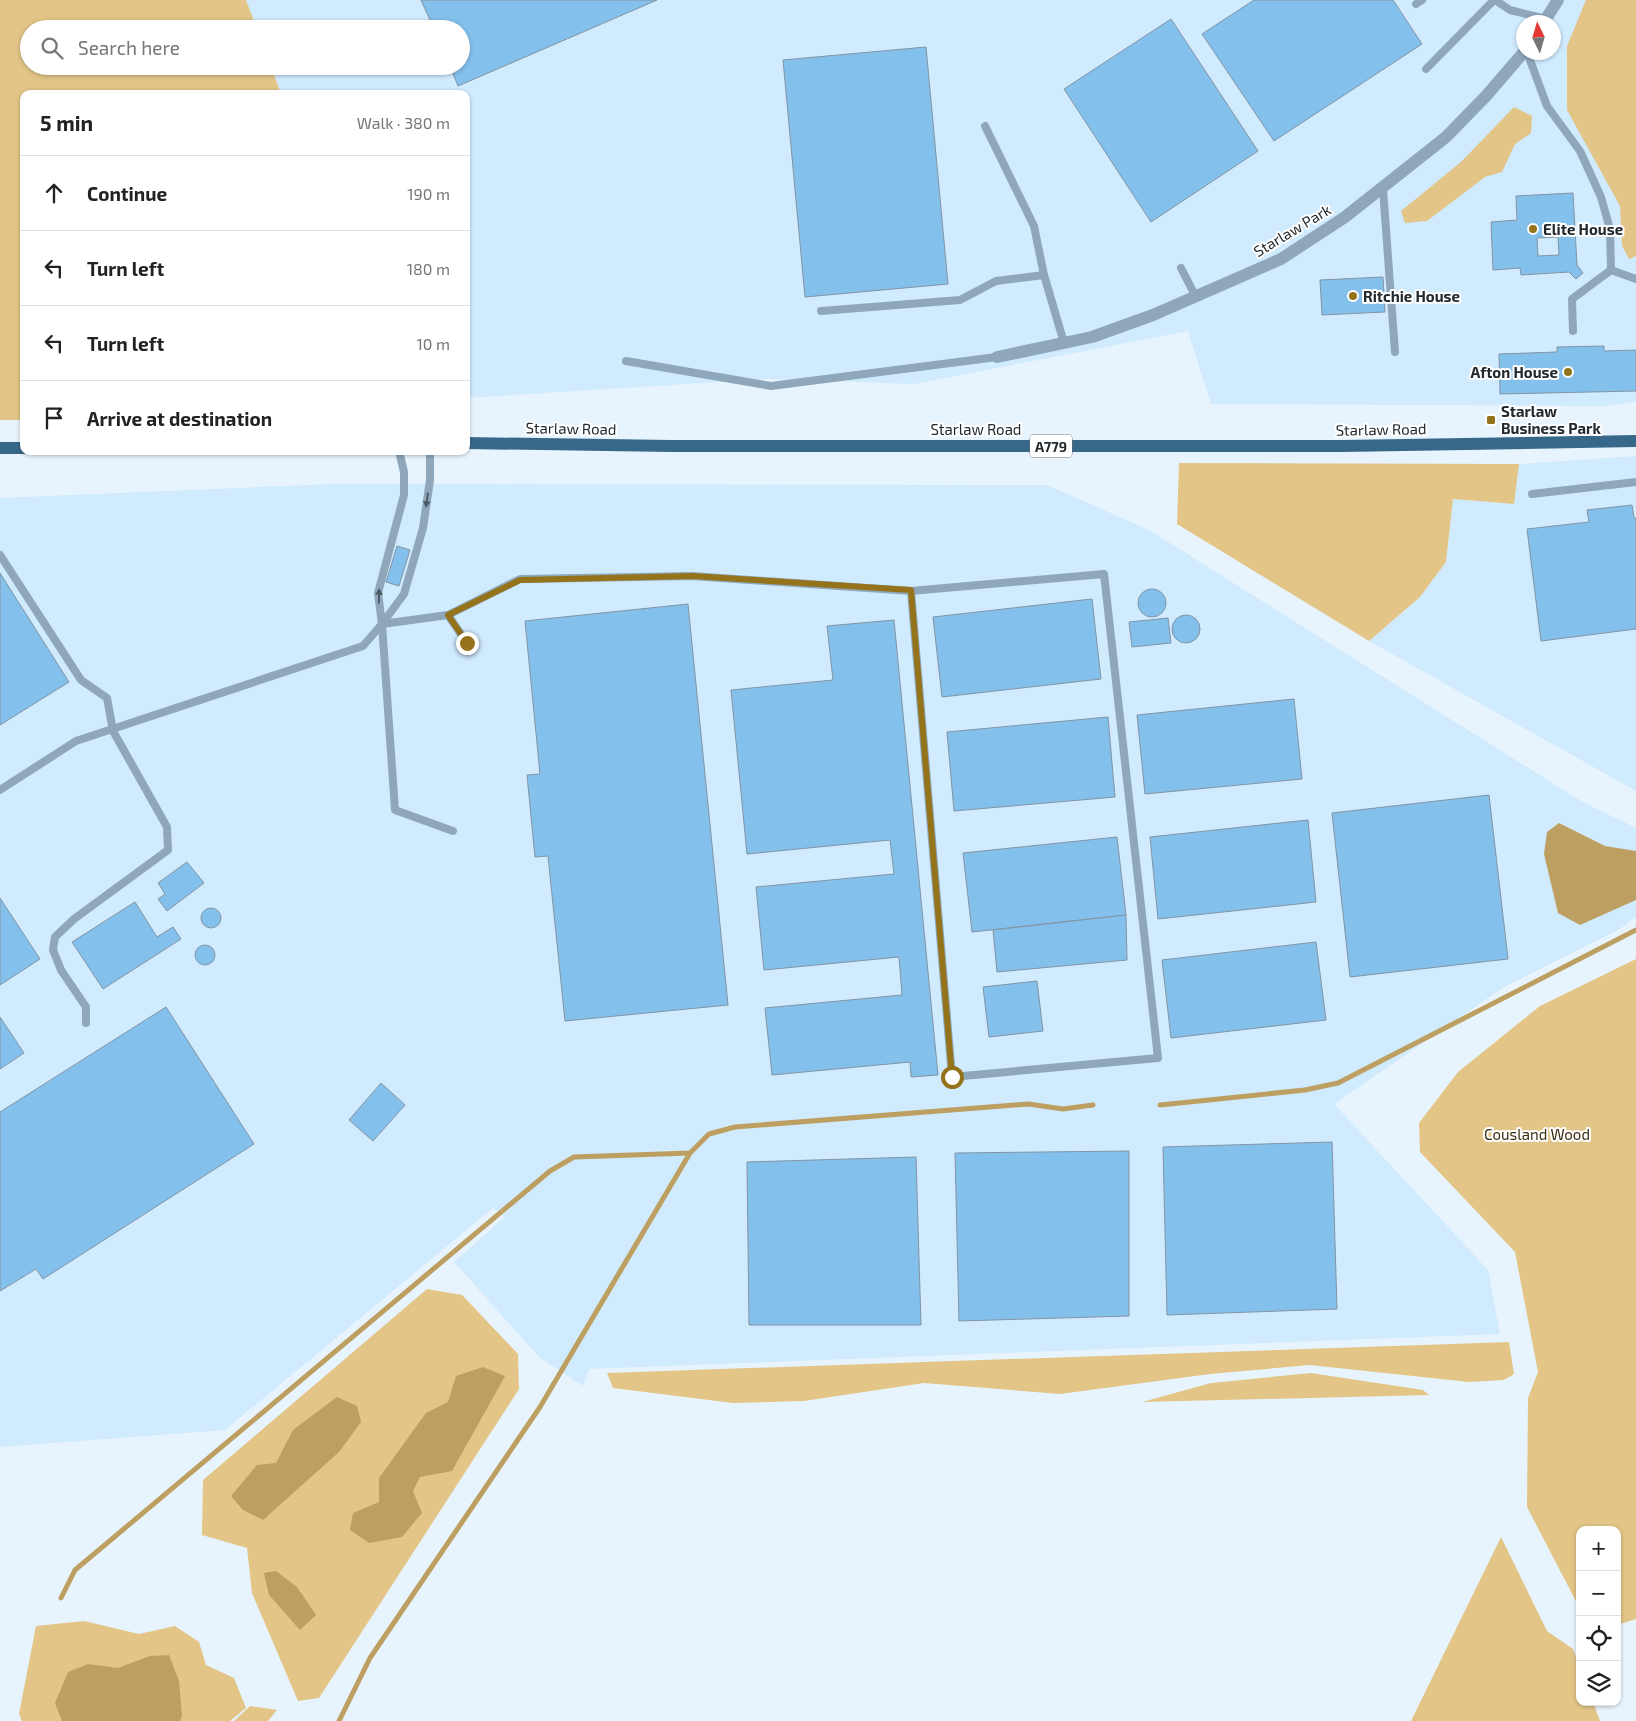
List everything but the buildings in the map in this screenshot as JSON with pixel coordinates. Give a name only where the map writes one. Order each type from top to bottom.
[{"type":"main road","name":"Starlaw Road","points":[[470,443],[699,446],[1343,446],[1636,441]]},
{"type":"main road","points":[[0,448],[20,448]]},
{"type":"street","points":[[1549,15],[1558,0]]},
{"type":"street","name":"Starlaw Park","points":[[996,357],[1092,338],[1196,296],[1280,259],[1345,218],[1446,137],[1519,60]]},
{"type":"lane","points":[[1426,69],[1494,0],[1510,10],[1526,15]]},
{"type":"lane","points":[[1529,60],[1547,106],[1580,151],[1601,197],[1610,229],[1611,270]]},
{"type":"lane","points":[[985,126],[1034,226],[1044,275],[1064,344]]},
{"type":"lane","points":[[1382,189],[1395,352]]},
{"type":"lane","points":[[1181,268],[1196,296]]},
{"type":"lane","points":[[1611,270],[1636,278]]},
{"type":"lane","points":[[1573,331],[1572,299],[1611,270]]},
{"type":"lane","points":[[821,311],[960,300],[996,281],[1044,275]]},
{"type":"lane","points":[[626,361],[770,386],[996,357]]},
{"type":"lane","points":[[400,455],[404,472],[404,495],[378,593],[382,624],[395,810],[453,831]]},
{"type":"lane","points":[[0,790],[76,741],[113,731],[363,646],[404,594],[423,528],[430,480],[430,455]]},
{"type":"lane","points":[[1532,494],[1636,482]]},
{"type":"lane","points":[[0,555],[81,680],[107,698],[113,731],[167,827],[168,850],[74,919],[55,937],[52,950],[60,970],[86,1006],[86,1023]]},
{"type":"lane","points":[[382,624],[448,615],[520,580],[692,576],[911,590],[1104,574],[1158,1058],[952,1077],[911,590]]},
{"type":"lane","points":[[448,615],[467,643]]},
{"type":"shaded area","points":[[246,0],[1636,0],[1636,402],[1604,406],[1211,404],[1188,331],[914,384],[766,379],[470,398],[470,90],[280,90],[274,75],[470,75],[470,20],[254,20]]},
{"type":"shaded area","points":[[1636,456],[1636,791],[1369,641],[1420,597],[1446,562],[1453,499],[1514,504],[1519,464]]},
{"type":"shaded area","points":[[334,484],[1047,485],[1149,530],[1581,801],[1636,828],[1636,917],[1618,930],[1504,987],[1334,1104],[1488,1270],[1500,1334],[589,1369],[583,1386],[539,1357],[454,1262],[505,1217],[493,1208],[225,1430],[0,1447],[0,498]]},
{"type":"shaded area","points":[[1559,823],[1605,846],[1636,851],[1636,900],[1580,925],[1558,913],[1544,854],[1547,832]]},
{"type":"shaded area","points":[[483,1367],[505,1376],[452,1471],[420,1477],[413,1491],[422,1513],[402,1537],[369,1543],[350,1530],[353,1513],[379,1502],[379,1478],[426,1413],[448,1402],[456,1376]]},
{"type":"shaded area","points":[[337,1397],[357,1406],[361,1422],[339,1452],[263,1520],[243,1510],[231,1496],[257,1465],[276,1463],[293,1430]]},
{"type":"shaded area","points":[[276,1571],[297,1587],[316,1615],[300,1630],[269,1595],[264,1573]]},
{"type":"shaded area","points":[[169,1655],[179,1681],[182,1716],[180,1721],[62,1721],[55,1703],[68,1672],[88,1664],[118,1668],[150,1656]]},
{"type":"green space","points":[[0,0],[246,0],[254,20],[20,20],[20,75],[274,75],[280,90],[20,90],[20,420],[0,420]]},
{"type":"green space","points":[[1586,0],[1636,0],[1636,256],[1629,259],[1622,246],[1620,206],[1567,110],[1567,46]]},
{"type":"green space","points":[[1514,107],[1532,116],[1531,133],[1515,144],[1502,172],[1485,177],[1427,221],[1405,223],[1401,211],[1461,162]]},
{"type":"green space","points":[[1179,463],[1519,464],[1514,504],[1453,499],[1446,562],[1420,597],[1369,641],[1177,524]]},
{"type":"green space","name":"Cousland Wood","points":[[1636,959],[1636,1619],[1621,1624],[1621,1526],[1576,1526],[1576,1601],[1527,1507],[1528,1398],[1538,1372],[1515,1252],[1420,1152],[1419,1123],[1458,1072],[1540,1006]]},
{"type":"green space","points":[[427,1289],[462,1295],[518,1354],[519,1389],[319,1698],[298,1701],[252,1593],[247,1548],[202,1535],[203,1480]]},
{"type":"green space","points":[[1509,1342],[1514,1374],[1504,1380],[1469,1382],[1310,1365],[1210,1374],[1060,1394],[924,1383],[804,1401],[733,1403],[613,1388],[607,1373]]},
{"type":"green space","points":[[1311,1373],[1423,1390],[1429,1395],[1142,1402],[1211,1383]]},
{"type":"green space","points":[[1501,1537],[1547,1631],[1573,1649],[1576,1657],[1576,1706],[1594,1706],[1600,1721],[1411,1721]]},
{"type":"green space","points":[[84,1621],[139,1634],[175,1626],[199,1642],[206,1665],[234,1678],[246,1708],[230,1721],[22,1721],[19,1714],[36,1626]]},
{"type":"green space","points":[[250,1706],[277,1710],[268,1721],[234,1721]]},
{"type":"waterway","points":[[1160,1105],[1305,1090],[1338,1083],[1636,930]]},
{"type":"waterway","points":[[61,1598],[75,1570],[550,1171],[574,1157],[690,1153],[709,1134],[735,1127],[1028,1104],[1063,1109],[1093,1105]]},
{"type":"waterway","points":[[339,1721],[370,1658],[540,1407],[690,1153]]},
{"type":"place","name":"Elite House","points":[[1533,229]]},
{"type":"place","name":"Ritchie House","points":[[1353,296]]},
{"type":"place","name":"Afton House","points":[[1568,372]]},
{"type":"place","name":"Starlaw Business Park","points":[[1491,420]]},
{"type":"route","points":[[467,643],[448,615],[520,580],[692,576],[911,590],[952,1077]]}]
